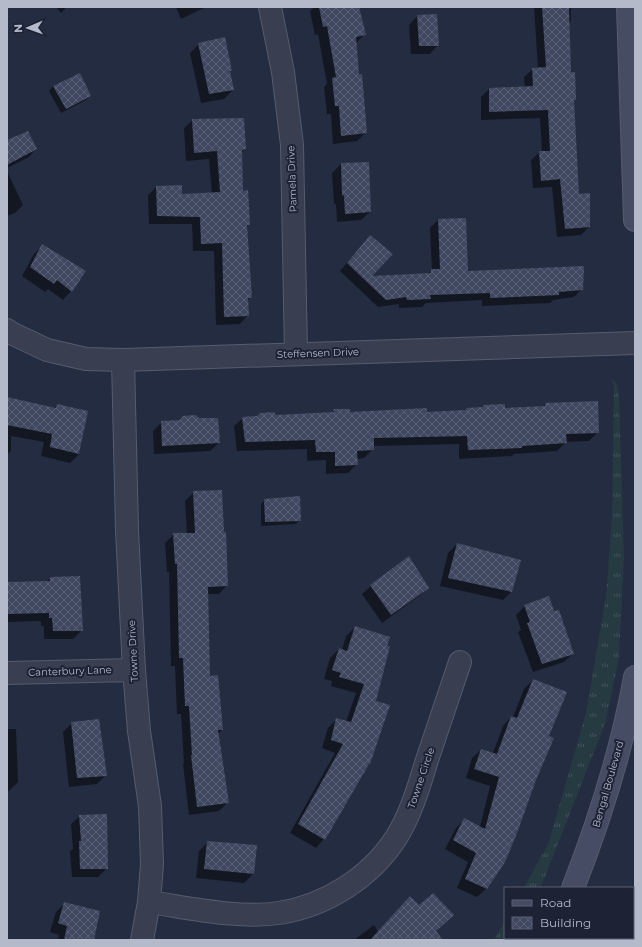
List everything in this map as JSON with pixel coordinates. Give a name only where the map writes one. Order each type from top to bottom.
[{"type":"main road","points":[[630,17],[635,220]]},
{"type":"main road","name":"Bengal Boulevard","points":[[573,887],[602,809],[618,754],[635,677]]},
{"type":"street","name":"Pamela Drive","points":[[270,7],[283,72],[292,145],[296,354]]},
{"type":"street","name":"Steffensen Drive","points":[[7,330],[10,333],[47,350],[86,358],[123,360],[635,343]]},
{"type":"street","name":"Towne Drive","points":[[123,360],[127,530],[134,670],[139,731],[150,806],[152,864],[150,902],[142,940]]},
{"type":"street","name":"Towne Circle","points":[[150,902],[240,915],[279,913],[315,904],[346,887],[374,865],[395,838],[412,808],[460,662]]},
{"type":"street","name":"Canterbury Lane","points":[[7,673],[134,670]]},
{"type":"green space","points":[[612,378],[617,385],[619,396],[624,557],[619,657],[606,721],[543,882],[540,887],[525,887],[549,842],[586,713],[606,597],[612,517],[614,389]]},
{"type":"green space","points":[[504,923],[504,939],[516,939],[516,940],[494,940]]},
{"type":"building","points":[[319,7],[359,7],[366,35],[356,37],[359,74],[362,74],[367,133],[341,136],[339,106],[335,106],[332,78],[336,77],[327,26],[323,27]]},
{"type":"building","points":[[542,7],[569,7],[571,72],[575,72],[576,100],[574,100],[579,194],[590,193],[590,227],[565,229],[560,179],[541,181],[539,151],[550,151],[548,110],[489,112],[489,88],[533,86],[532,68],[546,67]]},
{"type":"building","points":[[437,14],[439,46],[419,46],[417,15]]},
{"type":"building","points":[[225,37],[232,71],[230,71],[234,90],[209,94],[198,43]]},
{"type":"building","points":[[80,73],[91,96],[66,109],[53,86]]},
{"type":"building","points":[[244,118],[246,149],[242,150],[243,191],[248,190],[250,225],[247,225],[252,298],[248,298],[249,316],[224,317],[222,243],[201,244],[200,217],[157,216],[156,186],[182,185],[182,194],[220,192],[217,151],[194,153],[192,119]]},
{"type":"building","points":[[28,131],[37,149],[7,165],[7,140]]},
{"type":"building","points":[[369,162],[371,212],[345,214],[344,195],[342,196],[341,163]]},
{"type":"building","points":[[466,218],[468,271],[584,266],[583,290],[559,292],[559,295],[490,298],[490,293],[430,295],[431,299],[407,300],[406,297],[386,300],[347,263],[370,235],[393,254],[372,276],[431,273],[431,269],[440,269],[438,219]]},
{"type":"building","points":[[42,244],[86,271],[72,292],[57,280],[54,284],[30,267]]},
{"type":"building","points":[[7,397],[56,408],[57,404],[88,411],[79,454],[50,447],[52,434],[7,425]]},
{"type":"building","points":[[598,401],[599,433],[566,434],[567,443],[522,446],[522,448],[468,450],[467,436],[374,438],[374,450],[357,451],[358,465],[335,466],[335,452],[316,452],[315,440],[245,442],[242,417],[257,416],[260,413],[274,412],[276,415],[334,412],[333,409],[350,409],[350,412],[427,408],[427,412],[466,410],[466,408],[483,407],[483,405],[505,404],[505,408],[545,406],[545,403]]},
{"type":"building","points":[[196,415],[199,418],[218,418],[220,443],[162,446],[161,421],[180,420],[183,416]]},
{"type":"building","points":[[222,490],[224,532],[226,532],[228,586],[208,587],[210,676],[218,675],[223,730],[218,730],[229,803],[197,807],[191,755],[189,706],[185,706],[183,658],[179,658],[177,564],[175,564],[173,533],[195,533],[193,491]]},
{"type":"building","points":[[300,496],[301,521],[265,522],[264,499]]},
{"type":"building","points":[[457,543],[521,560],[512,592],[448,578]]},
{"type":"building","points":[[409,556],[429,588],[391,615],[370,585]]},
{"type":"building","points":[[80,576],[83,631],[53,631],[52,618],[49,618],[49,613],[7,614],[7,582],[50,581],[50,577]]},
{"type":"building","points":[[549,596],[554,611],[559,610],[574,654],[542,664],[527,623],[530,622],[524,605]]},
{"type":"building","points":[[355,626],[390,637],[387,646],[390,646],[376,701],[390,705],[370,764],[325,840],[298,824],[343,744],[331,740],[336,718],[351,722],[364,684],[339,677],[341,673],[332,670],[339,648],[347,651]]},
{"type":"building","points":[[533,679],[567,692],[549,736],[554,738],[536,780],[517,833],[505,862],[487,889],[465,879],[476,853],[453,840],[464,818],[485,829],[499,777],[474,769],[481,749],[497,754],[511,716],[517,718]]},
{"type":"building","points":[[99,719],[107,776],[77,778],[71,722]]},
{"type":"building","points":[[107,814],[108,869],[80,869],[79,841],[81,841],[79,815]]},
{"type":"building","points":[[207,841],[257,845],[254,874],[204,869]]},
{"type":"building","points":[[433,893],[454,915],[436,931],[443,940],[370,940],[410,896],[419,905]]},
{"type":"building","points":[[64,902],[100,911],[94,940],[64,940],[67,926],[58,923]]}]
